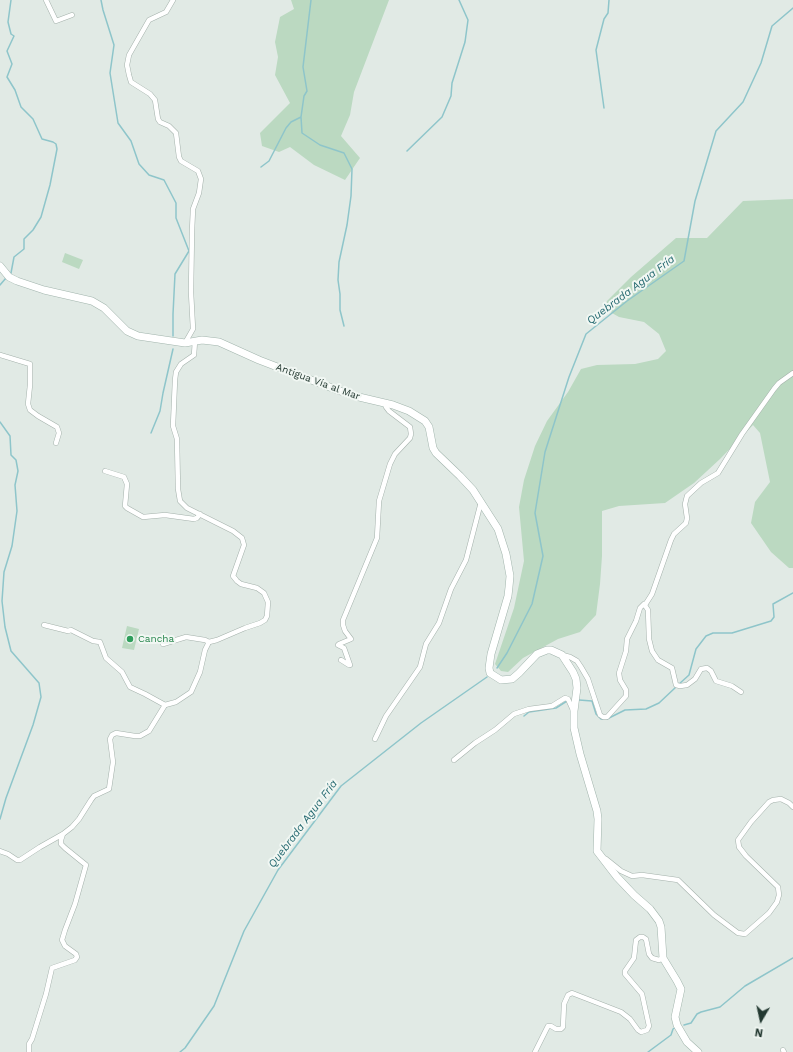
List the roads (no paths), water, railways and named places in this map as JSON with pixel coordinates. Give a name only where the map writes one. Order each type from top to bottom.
[{"type":"main road","name":"Antigua Vía al Mar","points":[[0,266],[9,277],[17,281],[44,290],[92,301],[104,308],[127,331],[138,336],[185,343],[202,340],[219,342],[259,360],[340,391],[386,403],[409,411],[425,421],[429,427],[433,448],[436,453],[460,476],[481,502],[498,530],[506,554],[510,576],[508,596],[491,654],[489,668],[490,673],[501,680],[508,680],[512,679],[541,652],[551,650],[562,655]]},
{"type":"main road","points":[[562,655],[576,679],[577,688],[574,711],[574,728],[597,812],[598,828],[596,847],[598,853],[634,896],[650,909],[659,921],[661,927],[663,958],[681,989],[681,994],[676,1009],[676,1025],[687,1042],[698,1052]]},
{"type":"street","points":[[46,0],[56,21],[72,15]]},
{"type":"street","points":[[174,0],[166,12],[149,20],[129,55],[127,65],[131,82],[154,97],[158,119],[160,122],[169,126],[176,133],[179,157],[181,161],[198,171],[200,175],[201,184],[193,209],[192,231],[191,292],[193,329],[185,343]]},
{"type":"street","points":[[162,644],[186,637],[209,642],[217,640],[263,621],[267,616],[268,602],[266,595],[262,591],[241,584],[233,576],[244,545],[242,538],[233,531],[187,508],[180,501],[178,489],[177,439],[173,426],[175,380],[176,372],[181,364],[194,355],[195,341]]},
{"type":"street","points":[[0,355],[30,364],[28,404],[30,410],[58,427],[59,433],[56,443]]},
{"type":"street","points":[[562,655],[577,661],[588,679],[600,715],[607,717],[626,696],[626,690],[620,680],[619,673],[626,651],[627,639],[636,621],[640,608],[642,605],[645,605],[652,594],[674,534],[686,524],[687,518],[685,504],[687,496],[701,483],[718,473],[742,434],[774,389],[793,372]]},
{"type":"street","points":[[341,660],[348,665],[350,664],[344,648],[338,645],[350,639],[345,631],[343,620],[377,538],[379,501],[390,464],[395,454],[412,434],[410,428],[389,411],[386,407],[386,403]]},
{"type":"street","points":[[105,471],[124,477],[127,484],[125,506],[143,517],[165,515],[194,519],[200,514]]},
{"type":"street","points":[[375,739],[386,716],[420,667],[426,644],[439,623],[451,589],[466,560],[481,502]]},
{"type":"street","points":[[645,605],[648,610],[649,639],[652,651],[658,660],[672,668],[676,685],[687,685],[695,679],[701,669],[707,668],[711,670],[716,681],[732,686],[741,692]]},
{"type":"street","points":[[44,625],[68,631],[71,630],[93,641],[100,642],[106,658],[122,672],[130,687],[165,705]]},
{"type":"street","points":[[0,851],[17,860],[20,860],[63,834],[79,819],[94,796],[109,789],[113,762],[110,739],[112,735],[135,736],[144,734],[149,731],[165,705],[176,702],[191,692],[200,672],[205,650],[209,642]]},
{"type":"street","points":[[454,760],[514,714],[529,709],[552,706],[566,698],[574,711]]},
{"type":"street","points":[[598,853],[627,874],[678,880],[714,915],[738,933],[745,934],[768,913],[777,902],[779,895],[778,887],[746,856],[740,847],[738,840],[751,822],[769,802],[781,799],[793,806]]},
{"type":"street","points":[[29,1052],[29,1044],[32,1039],[46,994],[52,968],[77,958],[76,954],[65,946],[62,940],[75,904],[86,865],[65,848],[61,840],[63,834]]},
{"type":"street","points":[[535,1052],[548,1026],[556,1029],[561,1029],[563,1027],[564,1004],[568,995],[572,993],[621,1012],[630,1019],[638,1030],[641,1032],[647,1030],[649,1026],[642,994],[625,974],[625,971],[634,958],[636,940],[640,937],[646,939],[649,954],[652,958],[659,960],[663,958]]},
{"type":"waterway","points":[[11,0],[8,22],[11,34],[14,36],[7,51],[12,64],[7,77],[15,90],[21,107],[33,119],[42,139],[56,144],[57,149],[50,185],[41,217],[33,230],[24,239],[24,249],[14,257],[11,273]]},
{"type":"waterway","points":[[101,0],[114,45],[110,73],[118,123],[131,141],[139,164],[149,175],[164,180],[176,203],[176,218],[189,251],[175,274],[173,336]]},
{"type":"waterway","points":[[261,167],[269,161],[286,128],[291,122],[301,117],[304,96],[307,91],[303,67],[311,0]]},
{"type":"waterway","points":[[407,151],[442,117],[451,96],[452,83],[465,42],[468,20],[459,0]]},
{"type":"waterway","points":[[604,108],[596,50],[604,19],[608,13],[609,0]]},
{"type":"waterway","name":"Quebrada Agua Fría","points":[[497,668],[507,653],[532,604],[543,556],[535,513],[545,452],[569,377],[586,334],[627,301],[684,261],[695,201],[716,131],[743,102],[761,63],[772,26],[793,8]]},
{"type":"waterway","points":[[301,117],[302,133],[320,145],[344,153],[352,169],[351,196],[347,225],[339,262],[338,280],[340,310],[344,326]]},
{"type":"waterway","points":[[0,285],[6,278]]},
{"type":"waterway","points":[[151,433],[160,411],[173,349]]},
{"type":"waterway","points":[[0,422],[10,436],[11,455],[16,460],[18,471],[15,485],[17,511],[12,546],[4,572],[2,601],[5,627],[11,651],[39,683],[41,697],[33,725],[6,798],[0,819]]},
{"type":"waterway","points":[[678,685],[689,675],[696,649],[706,636],[713,633],[732,633],[771,621],[774,617],[773,604],[793,593]]},
{"type":"waterway","name":"Quebrada Agua Fría","points":[[180,1052],[185,1048],[214,1006],[244,931],[278,870],[341,786],[421,723],[487,677]]},
{"type":"waterway","points":[[607,719],[625,710],[646,709],[659,703],[676,687]]},
{"type":"waterway","points":[[579,700],[592,701],[596,714],[603,719]]},
{"type":"waterway","points":[[524,716],[529,712],[556,708],[567,701]]},
{"type":"waterway","points":[[684,1025],[691,1023],[697,1014],[720,1007],[745,986],[793,958]]},
{"type":"waterway","points":[[648,1052],[671,1035],[673,1029],[676,1027]]},
{"type":"place","name":"Cancha","points":[[130,639]]}]
